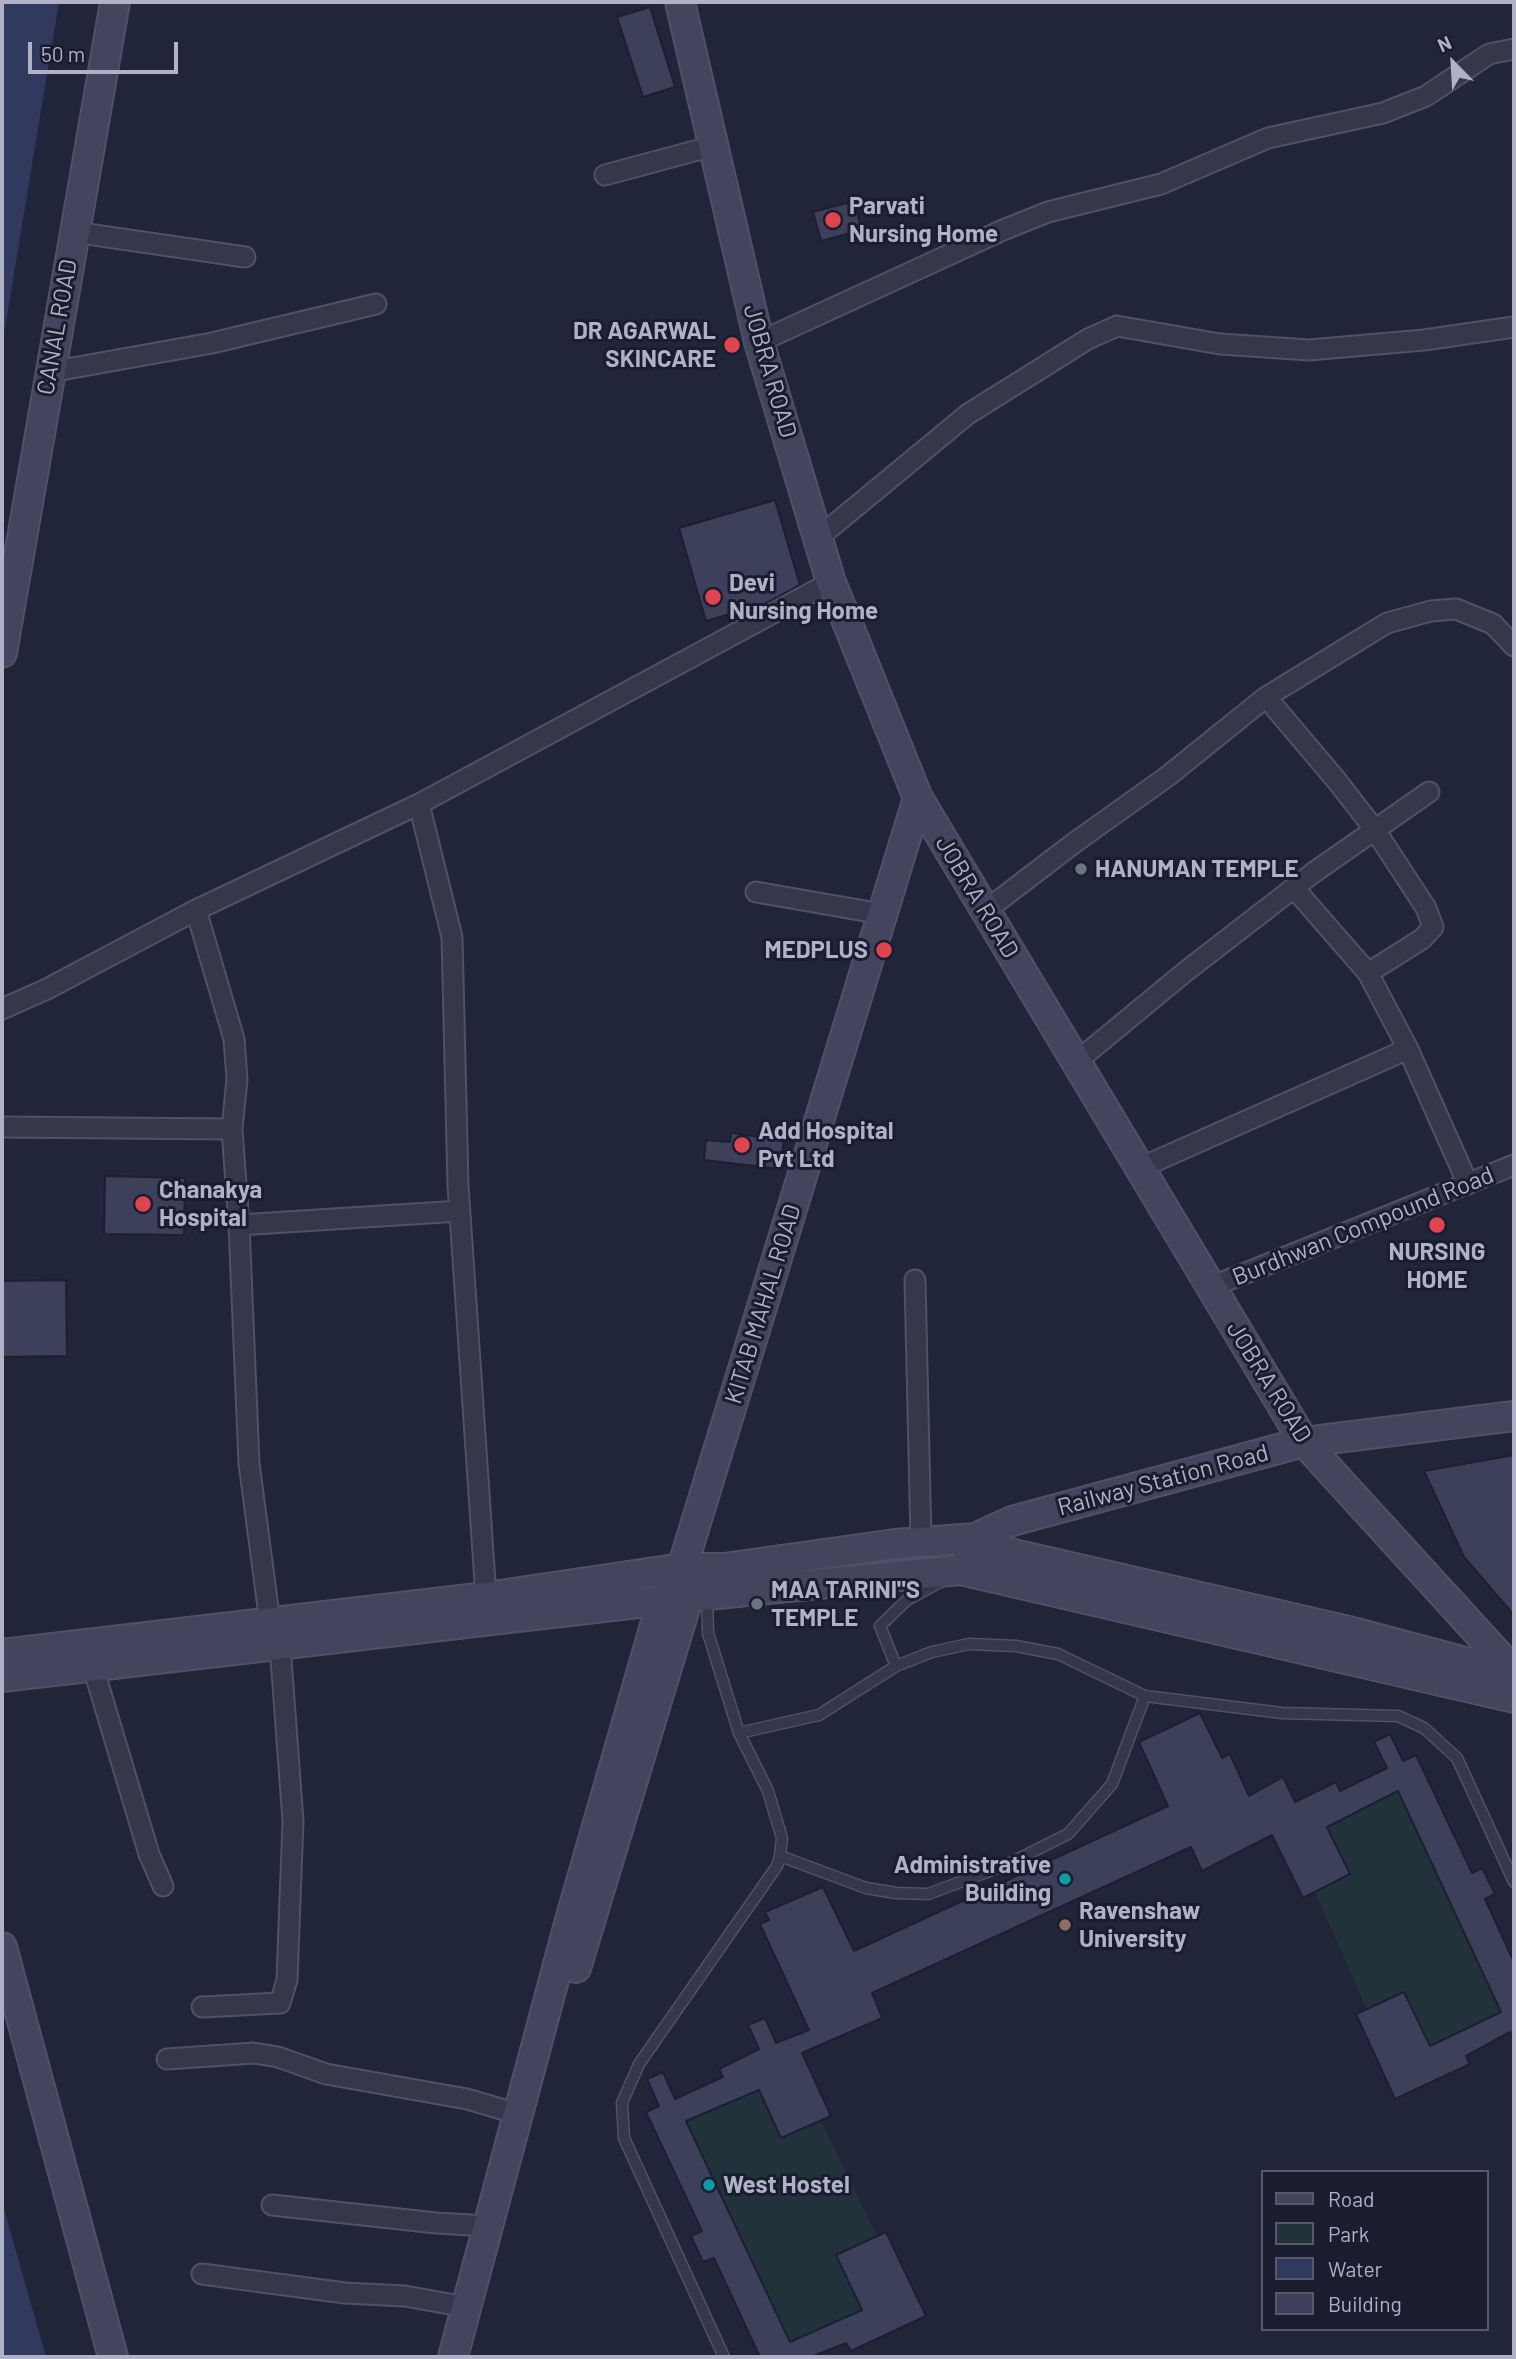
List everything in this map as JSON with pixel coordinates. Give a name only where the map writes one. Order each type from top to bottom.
[{"type":"street","name":"CANAL ROAD","points":[[2,653],[116,2]]},
{"type":"street","name":"JOBRA ROAD","points":[[680,2],[759,342],[831,582],[918,798],[1304,1442],[1514,1673]]},
{"type":"street","points":[[759,342],[1048,212],[1161,184],[1268,138],[1383,113],[1426,96],[1489,54],[1514,49]]},
{"type":"street","points":[[605,175],[713,146]]},
{"type":"street","points":[[74,232],[246,257]]},
{"type":"street","points":[[50,372],[212,343],[376,304]]},
{"type":"street","points":[[818,538],[968,414],[1088,339],[1117,326],[1220,344],[1310,350],[1424,340],[1514,327]]},
{"type":"street","points":[[2,1009],[47,989],[196,910],[419,804],[831,582]]},
{"type":"street","points":[[985,911],[1168,776],[1266,697],[1387,623],[1431,611],[1456,609],[1493,624],[1514,646]]},
{"type":"street","points":[[1266,697],[1337,780],[1375,830],[1426,908],[1433,927],[1422,939],[1368,973]]},
{"type":"street","points":[[1076,1062],[1185,972],[1294,888],[1429,792]]},
{"type":"street","name":"KITAB MAHAL ROAD","points":[[686,1598],[682,1568],[918,798]]},
{"type":"street","points":[[419,804],[452,937],[460,1210],[486,1597]]},
{"type":"street","points":[[1294,888],[1368,973],[1408,1049],[1468,1184]]},
{"type":"street","points":[[756,892],[882,914]]},
{"type":"street","points":[[196,910],[234,1039],[237,1079],[232,1129],[239,1225],[249,1463],[275,1634],[293,1821],[287,1980],[280,2003],[202,2007]]},
{"type":"street","points":[[1140,1168],[1408,1049]]},
{"type":"street","points":[[2,1127],[232,1129]]},
{"type":"street","name":"Burdhwan Compound Road","points":[[1211,1287],[1514,1165]]},
{"type":"street","points":[[239,1225],[460,1210]]},
{"type":"street","points":[[915,1280],[922,1541]]},
{"type":"street","name":"Railway Station Road","points":[[975,1538],[1012,1521],[1304,1442],[1514,1416]]},
{"type":"street","points":[[960,1570],[975,1538]]},
{"type":"street","points":[[2,1677],[93,1667],[486,1597],[682,1568],[724,1568],[922,1541],[975,1538],[988,1548],[1349,1631],[1514,1673]]},
{"type":"street","points":[[2,1654],[275,1634],[686,1598],[960,1570],[1514,1698]]},
{"type":"street","points":[[453,2357],[574,1907],[686,1598]]},
{"type":"street","points":[[471,2357],[489,2272],[534,2106],[686,1598]]},
{"type":"street","points":[[93,1667],[149,1854],[163,1886]]},
{"type":"street","points":[[2,1947],[113,2357]]},
{"type":"street","points":[[167,2059],[254,2053],[278,2057],[326,2074],[467,2099],[518,2114]]},
{"type":"street","points":[[272,2205],[436,2223],[488,2225]]},
{"type":"street","points":[[202,2274],[345,2293],[405,2296],[466,2306]]},
{"type":"lane","points":[[896,1666],[880,1626],[907,1600],[960,1570]]},
{"type":"lane","points":[[686,1598],[708,1633],[739,1733],[768,1791],[782,1838],[780,1856],[778,1866],[639,2064],[622,2103],[624,2137],[724,2357]]},
{"type":"lane","points":[[739,1733],[819,1715],[896,1666],[932,1652],[969,1644],[1016,1646],[1058,1654],[1145,1696],[1282,1713],[1398,1716],[1424,1728],[1457,1758],[1514,1882]]},
{"type":"lane","points":[[780,1856],[866,1888],[895,1893],[928,1894],[1006,1865],[1068,1835],[1112,1784],[1145,1696]]},
{"type":"green space","points":[[1398,1791],[1501,2012],[1430,2046],[1405,1992],[1367,2009],[1315,1892],[1349,1874],[1327,1827]]},
{"type":"green space","points":[[759,2090],[781,2137],[821,2121],[877,2236],[836,2255],[862,2310],[790,2342],[686,2121]]},
{"type":"water","points":[[2,2],[59,2],[2,346]]},
{"type":"water","points":[[2,2202],[46,2357],[2,2357]]},
{"type":"building","points":[[650,7],[675,87],[643,97],[617,17]]},
{"type":"building","points":[[854,201],[862,230],[821,241],[813,212]]},
{"type":"building","points":[[775,500],[800,585],[767,603],[706,621],[679,528]]},
{"type":"building","points":[[731,1133],[784,1140],[780,1169],[704,1160],[706,1140],[730,1142]]},
{"type":"building","points":[[105,1176],[185,1178],[184,1235],[104,1234]]},
{"type":"building","points":[[66,1280],[67,1356],[2,1357],[2,1281]]},
{"type":"building","points":[[1514,1455],[1514,1615],[1464,1557],[1424,1471]]},
{"type":"building","points":[[1200,1713],[1222,1758],[1230,1754],[1249,1796],[1283,1777],[1295,1802],[1336,1782],[1340,1791],[1387,1768],[1374,1742],[1390,1734],[1403,1761],[1416,1755],[1472,1873],[1482,1868],[1495,1894],[1485,1899],[1514,1962],[1514,2041],[1510,2032],[1466,2056],[1470,2064],[1395,2099],[1356,2014],[1404,1992],[1430,2046],[1501,2012],[1398,1791],[1327,1827],[1350,1874],[1303,1898],[1272,1835],[1202,1871],[1191,1847],[872,1993],[882,2018],[802,2053],[831,2116],[781,2138],[759,2090],[686,2121],[790,2342],[862,2310],[836,2255],[886,2232],[926,2316],[851,2351],[846,2343],[811,2357],[755,2357],[759,2355],[714,2258],[703,2262],[691,2236],[702,2231],[646,2112],[659,2106],[647,2079],[663,2072],[675,2099],[723,2077],[719,2069],[759,2049],[748,2025],[765,2018],[776,2043],[809,2030],[760,1924],[769,1920],[765,1912],[823,1887],[854,1951],[1168,1806],[1139,1742]]},
{"type":"place","name":"Parvati Nursing Home","points":[[833,220]]},
{"type":"place","name":"DR AGARWAL SKINCARE","points":[[732,345]]},
{"type":"place","name":"Devi Nursing Home","points":[[713,597]]},
{"type":"place","name":"HANUMAN TEMPLE","points":[[1081,869]]},
{"type":"place","name":"MEDPLUS","points":[[884,950]]},
{"type":"place","name":"Add Hospital Pvt Ltd","points":[[742,1145]]},
{"type":"place","name":"Chanakya Hospital","points":[[143,1204]]},
{"type":"place","name":"NURSING HOME","points":[[1437,1225]]},
{"type":"place","name":"MAA TARINI\"S TEMPLE","points":[[757,1604]]},
{"type":"place","name":"Administrative Building","points":[[1065,1879]]},
{"type":"place","name":"Ravenshaw University","points":[[1065,1925]]},
{"type":"place","name":"West Hostel","points":[[709,2185]]}]
